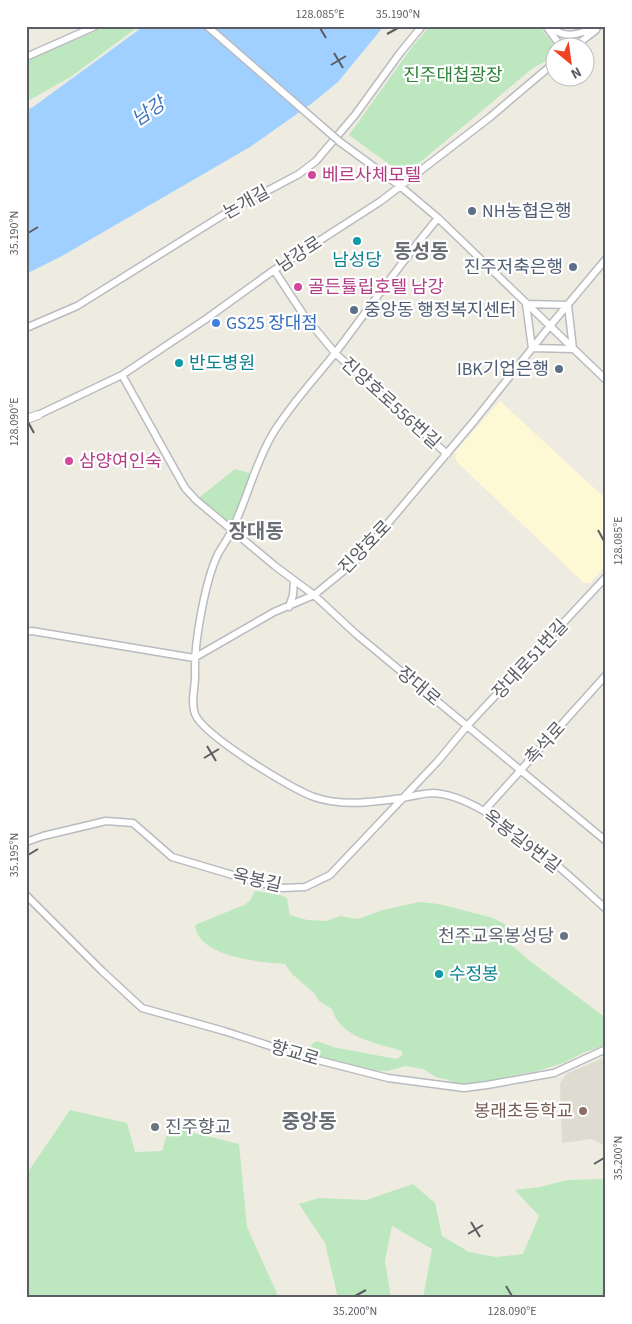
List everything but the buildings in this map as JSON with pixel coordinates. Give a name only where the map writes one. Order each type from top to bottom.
[{"type":"main road","name":"남강로","points":[[27,419],[38,415]]},
{"type":"street","points":[[26,57],[94,27],[102,26]]},
{"type":"street","points":[[207,26],[340,142],[400,186],[438,218],[606,380]]},
{"type":"street","name":"논개길","points":[[26,328],[77,306],[231,210],[299,174],[316,162],[355,115],[422,26]]},
{"type":"street","points":[[546,26],[555,38]]},
{"type":"street","points":[[551,26],[554,30],[569,35],[577,35],[600,26]]},
{"type":"street","points":[[585,38],[600,26]]},
{"type":"street","name":"남강로","points":[[38,415],[122,375],[206,319],[274,270],[381,201],[489,118],[544,71]]},
{"type":"street","points":[[232,530],[258,461],[292,405],[334,353],[405,257],[438,218]]},
{"type":"street","name":"진양호로","points":[[194,658],[274,612],[314,595],[357,560],[447,454],[606,259]]},
{"type":"street","name":"진양호로556번길","points":[[274,270],[302,314],[334,353],[447,454]]},
{"type":"street","points":[[526,304],[568,304],[573,349]]},
{"type":"street","points":[[526,304],[532,348],[573,349]]},
{"type":"street","name":"장대로","points":[[122,375],[185,488],[196,500],[314,595],[356,634],[606,841]]},
{"type":"street","name":"옥봉길9번길","points":[[232,530],[218,555],[208,584],[194,658],[196,677],[194,711],[199,723],[238,754],[311,796],[339,802],[359,803],[432,793],[452,796],[484,811],[522,837],[606,909]]},
{"type":"street","name":"장대로51번길","points":[[467,726],[606,577]]},
{"type":"street","points":[[288,607],[293,595],[294,580]]},
{"type":"street","points":[[26,632],[32,631],[194,658]]},
{"type":"street","name":"촉석로","points":[[484,811],[606,675]]},
{"type":"street","name":"옥봉길","points":[[26,842],[42,836],[106,821],[132,823],[172,857],[179,860],[283,888],[305,887],[330,876],[438,761],[467,726]]},
{"type":"street","name":"향교로","points":[[26,895],[142,1008],[224,1031],[298,1055],[388,1078],[464,1088],[554,1073],[606,1049]]},
{"type":"shaded area","points":[[500,401],[606,499],[606,565],[590,583],[584,583],[456,461],[455,452]]},
{"type":"shaded area","name":"봉래초등학교","points":[[606,1057],[606,1146],[591,1139],[562,1143],[560,1084],[566,1074]]},
{"type":"green space","points":[[108,26],[139,26],[72,76],[26,102],[26,61]]},
{"type":"green space","name":"진주대첩광장","points":[[430,26],[539,26],[548,38],[544,38],[544,62],[533,68],[407,173],[400,172],[349,135],[412,47]]},
{"type":"green space","points":[[235,469],[254,474],[232,530],[196,500]]},
{"type":"green space","points":[[255,891],[281,895],[287,898],[290,915],[307,920],[327,921],[340,916],[358,919],[383,910],[419,902],[439,904],[493,918],[512,928],[510,944],[606,1018],[606,1045],[538,1071],[471,1084],[456,1084],[446,1079],[438,1078],[423,1069],[405,1066],[388,1071],[368,1070],[312,1061],[309,1054],[312,1044],[317,1041],[333,1047],[396,1059],[402,1056],[402,1051],[371,1042],[351,1033],[336,1019],[332,1009],[319,1001],[314,993],[292,974],[285,964],[260,962],[231,956],[218,951],[199,936],[195,925],[244,905],[250,901]]},
{"type":"green space","points":[[70,1110],[127,1123],[135,1152],[162,1151],[171,1121],[189,1132],[239,1144],[247,1227],[279,1298],[26,1298],[26,1175]]},
{"type":"green space","points":[[606,1179],[606,1298],[423,1298],[432,1249],[392,1226],[385,1261],[391,1298],[338,1298],[325,1243],[299,1204],[319,1198],[366,1200],[413,1184],[435,1203],[442,1236],[469,1252],[496,1257],[523,1254],[539,1216],[515,1190],[540,1187],[567,1180]]},
{"type":"water","name":"남강","points":[[144,26],[384,26],[338,82],[311,104],[250,147],[62,256],[26,274],[26,110],[33,107]]},
{"type":"place","name":"베르사체모텔","points":[[312,175]]},
{"type":"place","name":"NH농협은행","points":[[472,211]]},
{"type":"place","name":"남성당","points":[[357,241]]},
{"type":"place","name":"진주저축은행","points":[[573,267]]},
{"type":"place","name":"골든튤립호텔 남강","points":[[298,287]]},
{"type":"place","name":"중앙동 행정복지센터","points":[[354,310]]},
{"type":"place","name":"GS25 장대점","points":[[216,323]]},
{"type":"place","name":"반도병원","points":[[179,363]]},
{"type":"place","name":"IBK기업은행","points":[[559,369]]},
{"type":"place","name":"삼양여인숙","points":[[69,461]]},
{"type":"place","name":"천주교옥봉성당","points":[[564,936]]},
{"type":"place","name":"수정봉","points":[[439,974]]},
{"type":"place","name":"봉래초등학교","points":[[583,1111]]},
{"type":"place","name":"진주향교","points":[[155,1127]]},
{"type":"district","name":"동성동","points":[[421,251]]},
{"type":"district","name":"장대동","points":[[256,531]]},
{"type":"district","name":"중앙동","points":[[309,1121]]}]
